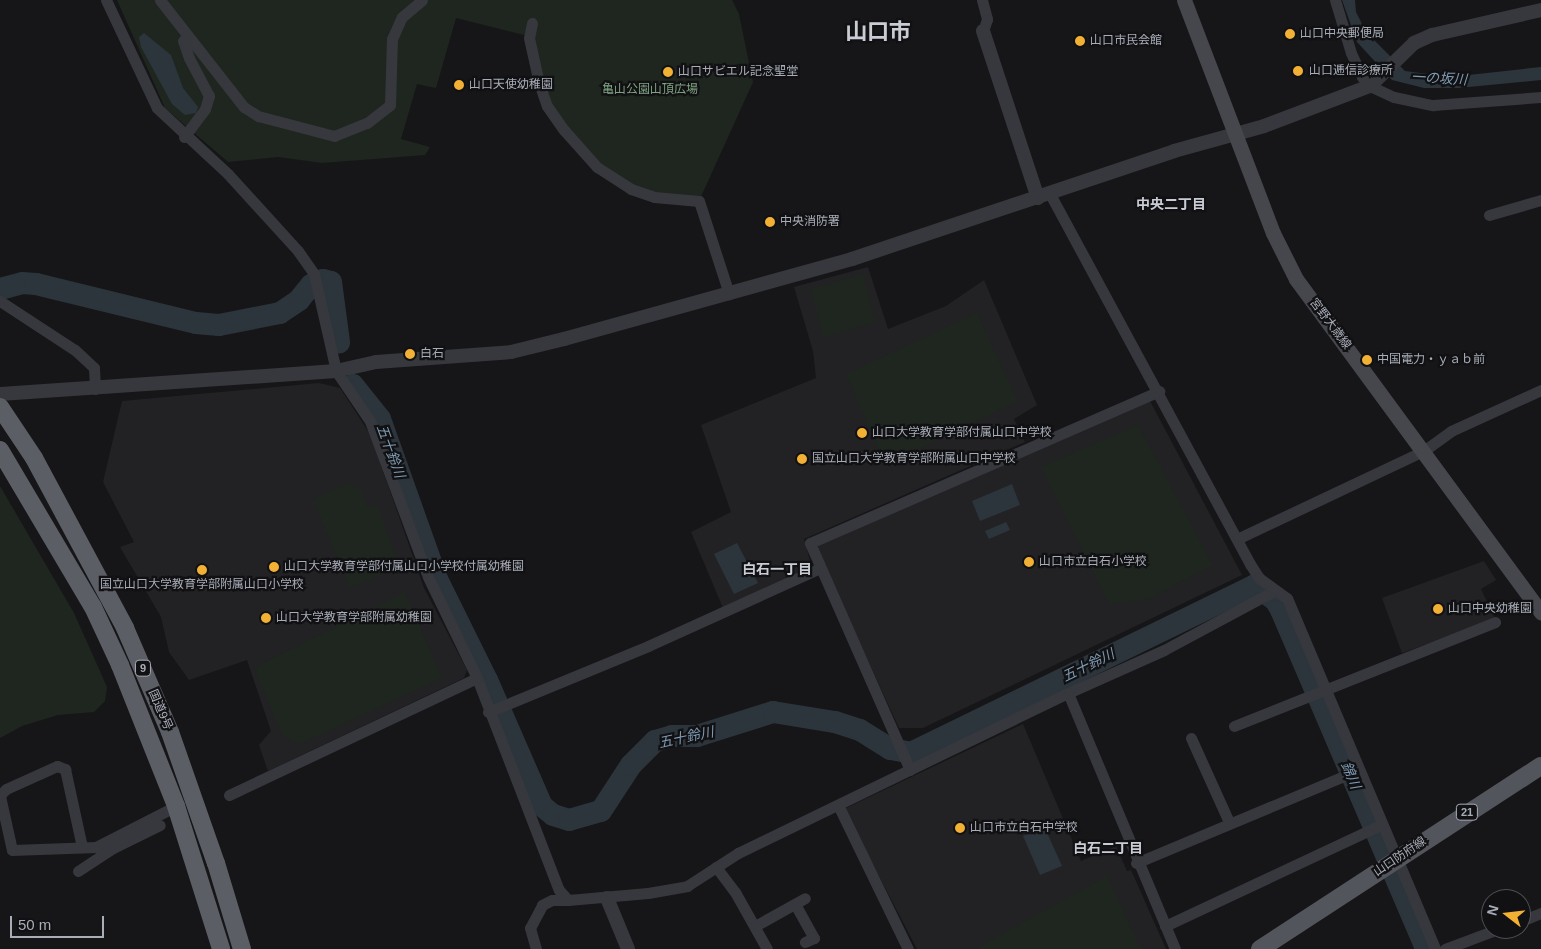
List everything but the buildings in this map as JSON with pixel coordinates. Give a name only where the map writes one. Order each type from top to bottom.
[{"type":"highway","name":"国道9号","points":[[0,407],[39,466],[125,628],[170,732],[216,863],[242,949]]},
{"type":"highway","name":"国道9号","points":[[0,450],[93,607],[120,665],[176,806],[221,949]]},
{"type":"main road","name":"宮野大歳線","points":[[1184,0],[1273,233],[1296,279],[1425,450],[1541,613]]},
{"type":"main road","name":"山口防府線","points":[[1260,949],[1541,766]]},
{"type":"street","points":[[106,0],[157,108],[184,137],[228,174],[298,251],[314,274],[321,293],[336,371],[370,421],[428,577],[477,678],[496,708],[560,890],[568,900]]},
{"type":"street","points":[[160,0],[244,107],[258,116],[334,136],[367,123],[390,105],[392,39],[402,17],[422,0]]},
{"type":"street","points":[[982,0],[987,19],[983,31],[1044,196],[1159,391],[1259,578],[1287,598],[1381,825],[1391,863],[1435,949]]},
{"type":"street","points":[[1335,0],[1351,53],[1362,77],[1394,97],[1433,105],[1541,97]]},
{"type":"street","points":[[0,394],[336,371],[376,362],[510,352],[852,259],[1044,196],[1174,150],[1264,126],[1374,83],[1414,43],[1432,35],[1541,10]]},
{"type":"street","points":[[532,23],[529,38],[539,83],[553,114],[597,167],[631,189],[654,197],[699,201],[729,294]]},
{"type":"street","points":[[184,137],[206,109],[209,96],[189,58],[184,41],[187,36]]},
{"type":"street","points":[[1489,215],[1541,200]]},
{"type":"street","points":[[0,301],[88,362],[94,368],[95,389]]},
{"type":"street","points":[[1238,539],[1425,450],[1451,431],[1541,390]]},
{"type":"street","points":[[908,766],[810,543],[1159,391]]},
{"type":"street","points":[[496,708],[648,646],[820,568]]},
{"type":"street","points":[[536,949],[530,928],[542,905],[552,900],[607,898],[687,886],[716,867],[838,805],[908,766],[1164,650],[1274,590]]},
{"type":"street","points":[[1234,726],[1323,688],[1496,622]]},
{"type":"street","points":[[229,795],[477,678]]},
{"type":"street","points":[[1068,693],[1136,863],[1174,949]]},
{"type":"street","points":[[1191,738],[1229,822]]},
{"type":"street","points":[[82,847],[65,769],[57,766],[6,788],[0,795],[12,850],[96,847],[110,845],[160,824]]},
{"type":"street","points":[[1136,863],[1229,822],[1358,770]]},
{"type":"street","points":[[838,805],[908,949]]},
{"type":"street","points":[[78,871],[110,845],[176,806]]},
{"type":"street","points":[[1165,926],[1381,825]]},
{"type":"street","points":[[716,867],[755,926],[767,949]]},
{"type":"street","points":[[607,898],[628,949]]},
{"type":"street","points":[[755,926],[800,901],[814,938],[805,942]]},
{"type":"street","points":[[1445,949],[1481,935]]},
{"type":"shaded area","name":"山口大学教育学部付属山口中学校","points":[[868,267],[888,329],[946,306],[984,280],[1037,405],[1014,419],[1025,442],[804,539],[812,568],[723,608],[691,532],[731,512],[701,425],[816,378],[813,351],[794,287]]},
{"type":"shaded area","name":"山口大学教育学部付属山口小学校付属幼稚園","points":[[319,383],[340,388],[370,434],[424,588],[467,670],[464,678],[268,771],[259,745],[271,731],[247,660],[189,680],[169,652],[161,617],[120,547],[134,542],[103,482],[122,401]]},
{"type":"shaded area","name":"山口市立白石小学校","points":[[1150,401],[1242,575],[923,728],[899,728],[817,550],[819,544]]},
{"type":"shaded area","name":"山口中央幼稚園","points":[[1484,561],[1496,580],[1481,589],[1495,619],[1402,653],[1382,598]]},
{"type":"shaded area","name":"山口市立白石中学校","points":[[1023,724],[1081,861],[1116,846],[1127,871],[1131,870],[1166,949],[917,949],[844,809]]},
{"type":"green space","name":"亀山公園山頂広場","points":[[117,0],[732,0],[739,14],[753,82],[699,201],[654,197],[597,167],[547,106],[528,36],[456,18],[436,88],[417,84],[401,139],[430,147],[425,155],[322,163],[278,157],[228,162],[165,108]]},
{"type":"green space","points":[[863,274],[875,322],[823,337],[811,289]]},
{"type":"green space","points":[[977,313],[1018,401],[885,465],[846,374]]},
{"type":"green space","points":[[1138,425],[1213,565],[1150,598],[1110,605],[1041,467]]},
{"type":"green space","points":[[348,483],[361,490],[368,508],[378,506],[399,566],[350,588],[313,499]]},
{"type":"green space","points":[[0,486],[74,613],[107,687],[105,701],[94,712],[58,715],[22,726],[0,738]]},
{"type":"green space","points":[[405,592],[442,678],[300,744],[282,735],[256,673],[258,666]]},
{"type":"green space","points":[[1107,876],[1141,949],[975,949]]},
{"type":"water","name":"一の坂川","points":[[1342,0],[1355,0],[1356,12],[1366,32],[1405,71],[1450,77],[1541,67],[1541,80],[1458,88],[1424,88],[1392,80],[1357,42]]},
{"type":"water","points":[[144,33],[171,55],[183,88],[198,107],[196,113],[185,115],[172,104],[141,47],[139,37]]},
{"type":"water","points":[[1012,484],[1020,505],[980,521],[972,501]]},
{"type":"water","points":[[1006,522],[1010,530],[989,539],[985,531]]},
{"type":"water","points":[[737,543],[758,583],[734,594],[714,554]]},
{"type":"water","points":[[1044,826],[1062,866],[1040,875],[1023,836]]},
{"type":"waterway","name":"五十鈴川","points":[[0,289],[22,283],[36,284],[196,323],[219,325],[280,313],[299,300],[311,285],[323,280],[331,282],[339,342]]},
{"type":"waterway","name":"五十鈴川","points":[[353,385],[380,419],[437,579],[487,680],[542,806],[553,815],[569,820],[601,811],[631,765],[655,741],[672,736],[697,736],[773,712],[835,722],[860,730],[891,749],[911,753],[1255,585],[1276,601],[1281,610],[1426,949]]},
{"type":"place","name":"山口中央郵便局","points":[[1290,34]]},
{"type":"place","name":"山口市民会館","points":[[1080,41]]},
{"type":"place","name":"山口逓信診療所","points":[[1298,71]]},
{"type":"place","name":"山口サビエル記念聖堂","points":[[668,72]]},
{"type":"place","name":"山口天使幼稚園","points":[[459,85]]},
{"type":"place","name":"中央消防署","points":[[770,222]]},
{"type":"place","name":"白石","points":[[410,354]]},
{"type":"place","name":"中国電力・ｙａｂ前","points":[[1367,360]]},
{"type":"place","name":"山口大学教育学部付属山口中学校","points":[[862,433]]},
{"type":"place","name":"国立山口大学教育学部附属山口中学校","points":[[802,459]]},
{"type":"place","name":"山口市立白石小学校","points":[[1029,562]]},
{"type":"place","name":"山口大学教育学部付属山口小学校付属幼稚園","points":[[274,567]]},
{"type":"place","name":"国立山口大学教育学部附属山口小学校","points":[[202,570]]},
{"type":"place","name":"山口中央幼稚園","points":[[1438,609]]},
{"type":"place","name":"山口大学教育学部附属幼稚園","points":[[266,618]]},
{"type":"place","name":"山口市立白石中学校","points":[[960,828]]},
{"type":"district","name":"山口市","points":[[878,32]]},
{"type":"district","name":"中央二丁目","points":[[1171,204]]},
{"type":"district","name":"白石一丁目","points":[[777,569]]},
{"type":"district","name":"白石二丁目","points":[[1108,848]]},
{"type":"water label","name":"錦川","points":[[1351,775]]}]
